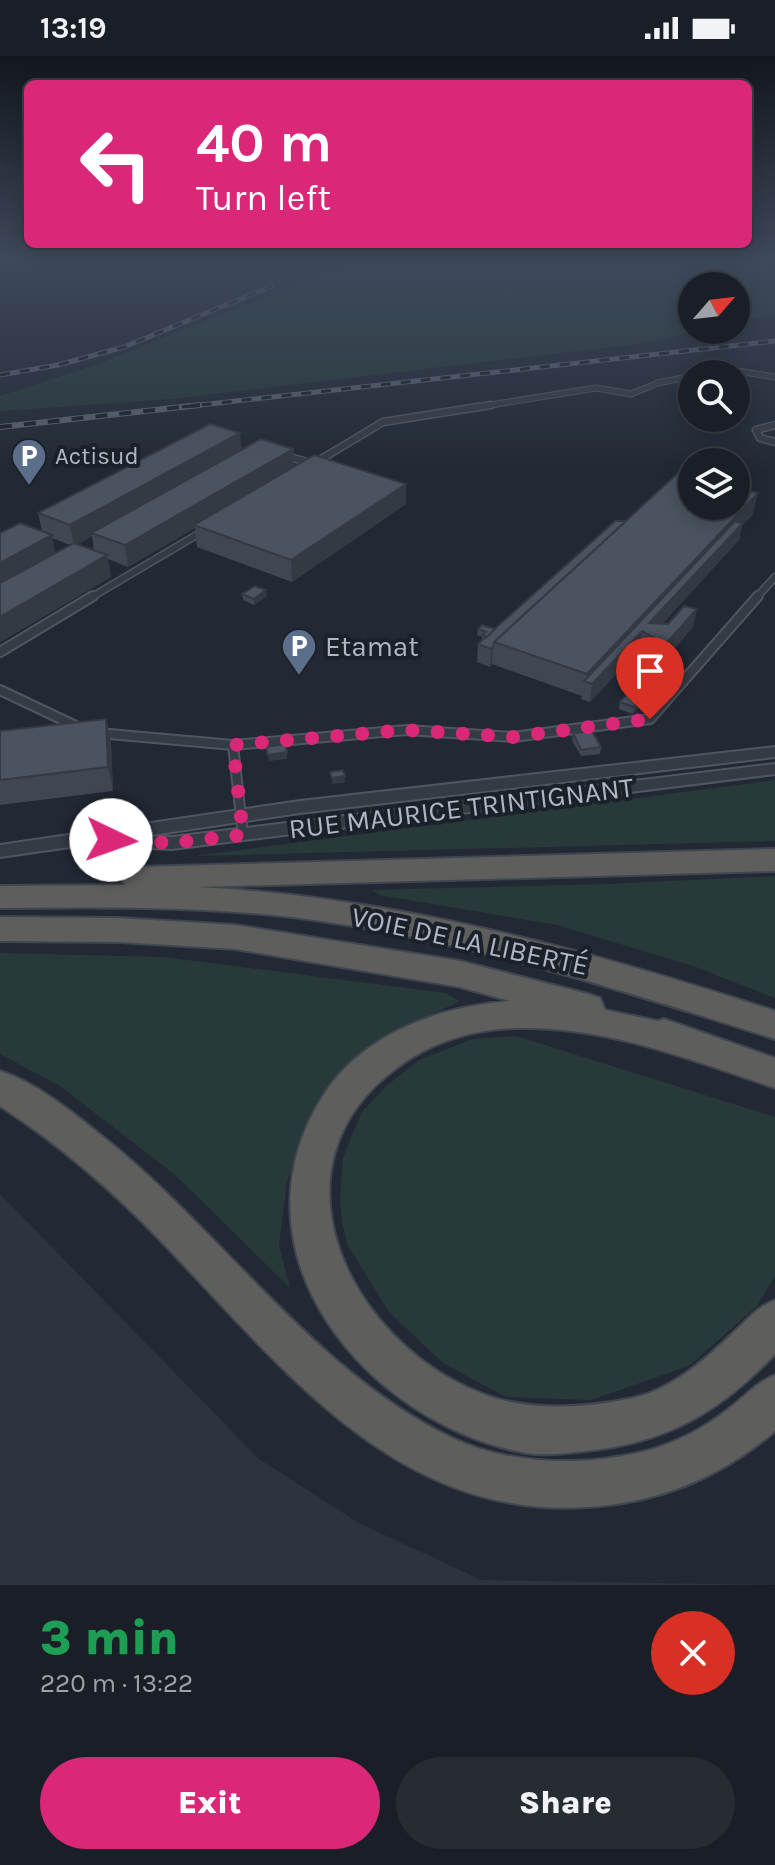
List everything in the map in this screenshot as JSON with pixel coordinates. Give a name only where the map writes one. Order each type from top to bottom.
[{"type":"highway","points":[[0,883],[775,860]]},
{"type":"highway","name":"VOIE DE LA LIBERTÉ","points":[[0,897],[157,897],[343,913],[494,941],[658,985],[775,1025]]},
{"type":"highway","name":"VOIE DE LA LIBERTÉ","points":[[0,929],[119,930],[235,937],[460,974],[544,995],[775,1073]]},
{"type":"highway","points":[[682,1040],[575,1020],[516,1014],[437,1028],[387,1052],[347,1090],[321,1137],[312,1173],[310,1207],[319,1261],[333,1294],[352,1323],[375,1349],[415,1383],[454,1407],[494,1422],[529,1429],[615,1425],[649,1417],[685,1400],[718,1379],[748,1352],[775,1321]]},
{"type":"highway","points":[[0,1086],[81,1139],[120,1173],[307,1366],[390,1432],[437,1459],[489,1478],[545,1485],[598,1486],[648,1475],[692,1458],[736,1432],[775,1398]]},
{"type":"street","name":"RUE MAURICE TRINTIGNANT","points":[[2,851],[111,840],[172,843],[242,825],[775,752]]},
{"type":"street","name":"RUE MAURICE TRINTIGNANT","points":[[242,825],[775,769]]},
{"type":"lane","points":[[750,373],[775,377]]},
{"type":"lane","points":[[301,472],[383,422],[596,388],[631,394],[678,379]]},
{"type":"lane","points":[[775,425],[756,430],[760,438],[775,442]]},
{"type":"lane","points":[[276,453],[326,468]]},
{"type":"lane","points":[[0,652],[211,526]]},
{"type":"lane","points":[[74,734],[89,732],[233,745],[406,730],[513,737],[650,719],[775,577]]},
{"type":"lane","points":[[0,690],[89,732]]},
{"type":"lane","points":[[233,745],[242,825]]},
{"type":"shaded area","points":[[184,329],[678,329],[678,336],[646,343],[172,399],[0,411],[0,396],[99,364]]},
{"type":"shaded area","points":[[775,780],[775,841],[195,856]]},
{"type":"shaded area","points":[[775,876],[775,998],[696,967],[557,925],[380,895],[372,890],[609,884]]},
{"type":"shaded area","points":[[0,953],[163,957],[446,993],[460,1001],[402,1029],[314,1109],[287,1182],[279,1245],[290,1288],[174,1174],[60,1086],[0,1054]]},
{"type":"shaded area","points":[[516,1036],[775,1117],[775,1276],[757,1306],[689,1366],[591,1400],[506,1397],[443,1363],[389,1312],[348,1246],[340,1200],[343,1158],[361,1113],[385,1087],[419,1060],[473,1039]]},
{"type":"shaded area","points":[[0,1194],[259,1459],[359,1523],[481,1580],[775,1585],[0,1585]]},
{"type":"building","points":[[210,424],[240,433],[70,525],[38,513]]},
{"type":"building","points":[[261,439],[293,449],[125,545],[91,533]]},
{"type":"building","points":[[314,455],[406,484],[291,560],[194,525]]},
{"type":"building","points":[[678,473],[678,520],[732,520],[587,674],[494,642]]},
{"type":"building","points":[[750,491],[758,493],[750,501]]},
{"type":"building","points":[[615,521],[626,521],[494,642],[491,649],[478,644]]},
{"type":"building","points":[[735,521],[743,523],[649,623],[668,624],[684,606],[697,609],[662,648],[650,644],[654,638],[642,631],[592,684],[584,681]]},
{"type":"building","points":[[20,523],[52,535],[0,563],[0,533]]},
{"type":"building","points":[[74,543],[107,555],[0,617],[0,583]]},
{"type":"building","points":[[255,586],[266,590],[254,599],[242,594]]},
{"type":"building","points":[[482,625],[495,629],[487,637],[482,635],[486,632],[478,629]]},
{"type":"building","points":[[634,686],[648,691],[634,707],[620,702]]},
{"type":"building","points":[[106,719],[108,767],[0,780],[0,731]]},
{"type":"building","points":[[592,731],[601,747],[581,750],[573,733]]},
{"type":"building","points":[[285,744],[287,752],[268,755],[266,747]]},
{"type":"building","points":[[343,770],[345,776],[332,778],[330,772]]},
{"type":"railway","points":[[0,375],[58,365],[124,347],[167,329]]},
{"type":"railway","points":[[197,405],[775,341]]},
{"type":"railway","points":[[0,427],[197,405]]},
{"type":"railway","points":[[182,407],[197,405]]},
{"type":"place","name":"Actisud","points":[[29,487]]},
{"type":"place","name":"Etamat","points":[[299,677]]},
{"type":"route","points":[[111,840],[172,843],[243,835],[233,745],[406,730],[513,737],[650,719]]}]
